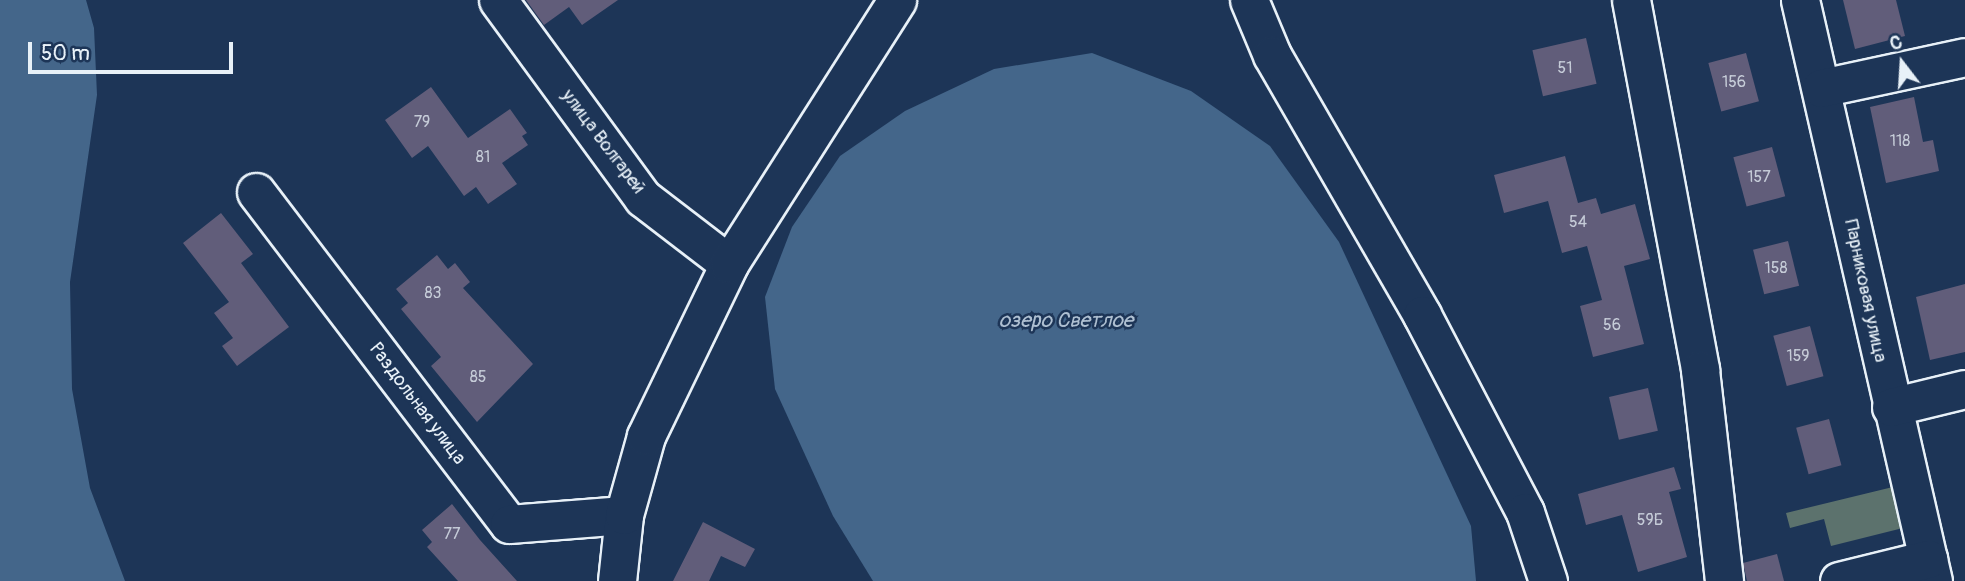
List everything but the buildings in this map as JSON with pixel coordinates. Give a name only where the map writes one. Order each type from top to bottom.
[{"type":"street","name":"улица Волгарей","points":[[498,0],[643,198],[729,264]]},
{"type":"street","points":[[617,581],[624,515],[646,436],[729,264],[897,0]]},
{"type":"street","points":[[1249,0],[1272,55],[1422,315],[1525,512],[1548,581]]},
{"type":"street","points":[[1631,0],[1700,370],[1724,581]]},
{"type":"street","name":"Парниковая улица","points":[[1800,0],[1930,570]]},
{"type":"street","points":[[1821,88],[1965,57]]},
{"type":"street","name":"Раздольная улица","points":[[256,192],[509,524],[624,515]]},
{"type":"street","points":[[1891,407],[1965,389]]},
{"type":"street","points":[[1839,581],[1930,570]]},
{"type":"green space","points":[[1897,486],[1907,527],[1831,546],[1824,519],[1790,528],[1786,513]]},
{"type":"water","points":[[0,0],[86,0],[94,28],[97,95],[70,282],[72,389],[90,488],[125,581],[0,581]]},
{"type":"water","name":"озеро Светлое","points":[[1092,53],[1191,91],[1270,146],[1339,242],[1471,526],[1476,581],[873,581],[833,516],[775,389],[765,297],[792,227],[840,156],[905,111],[994,69]]}]
